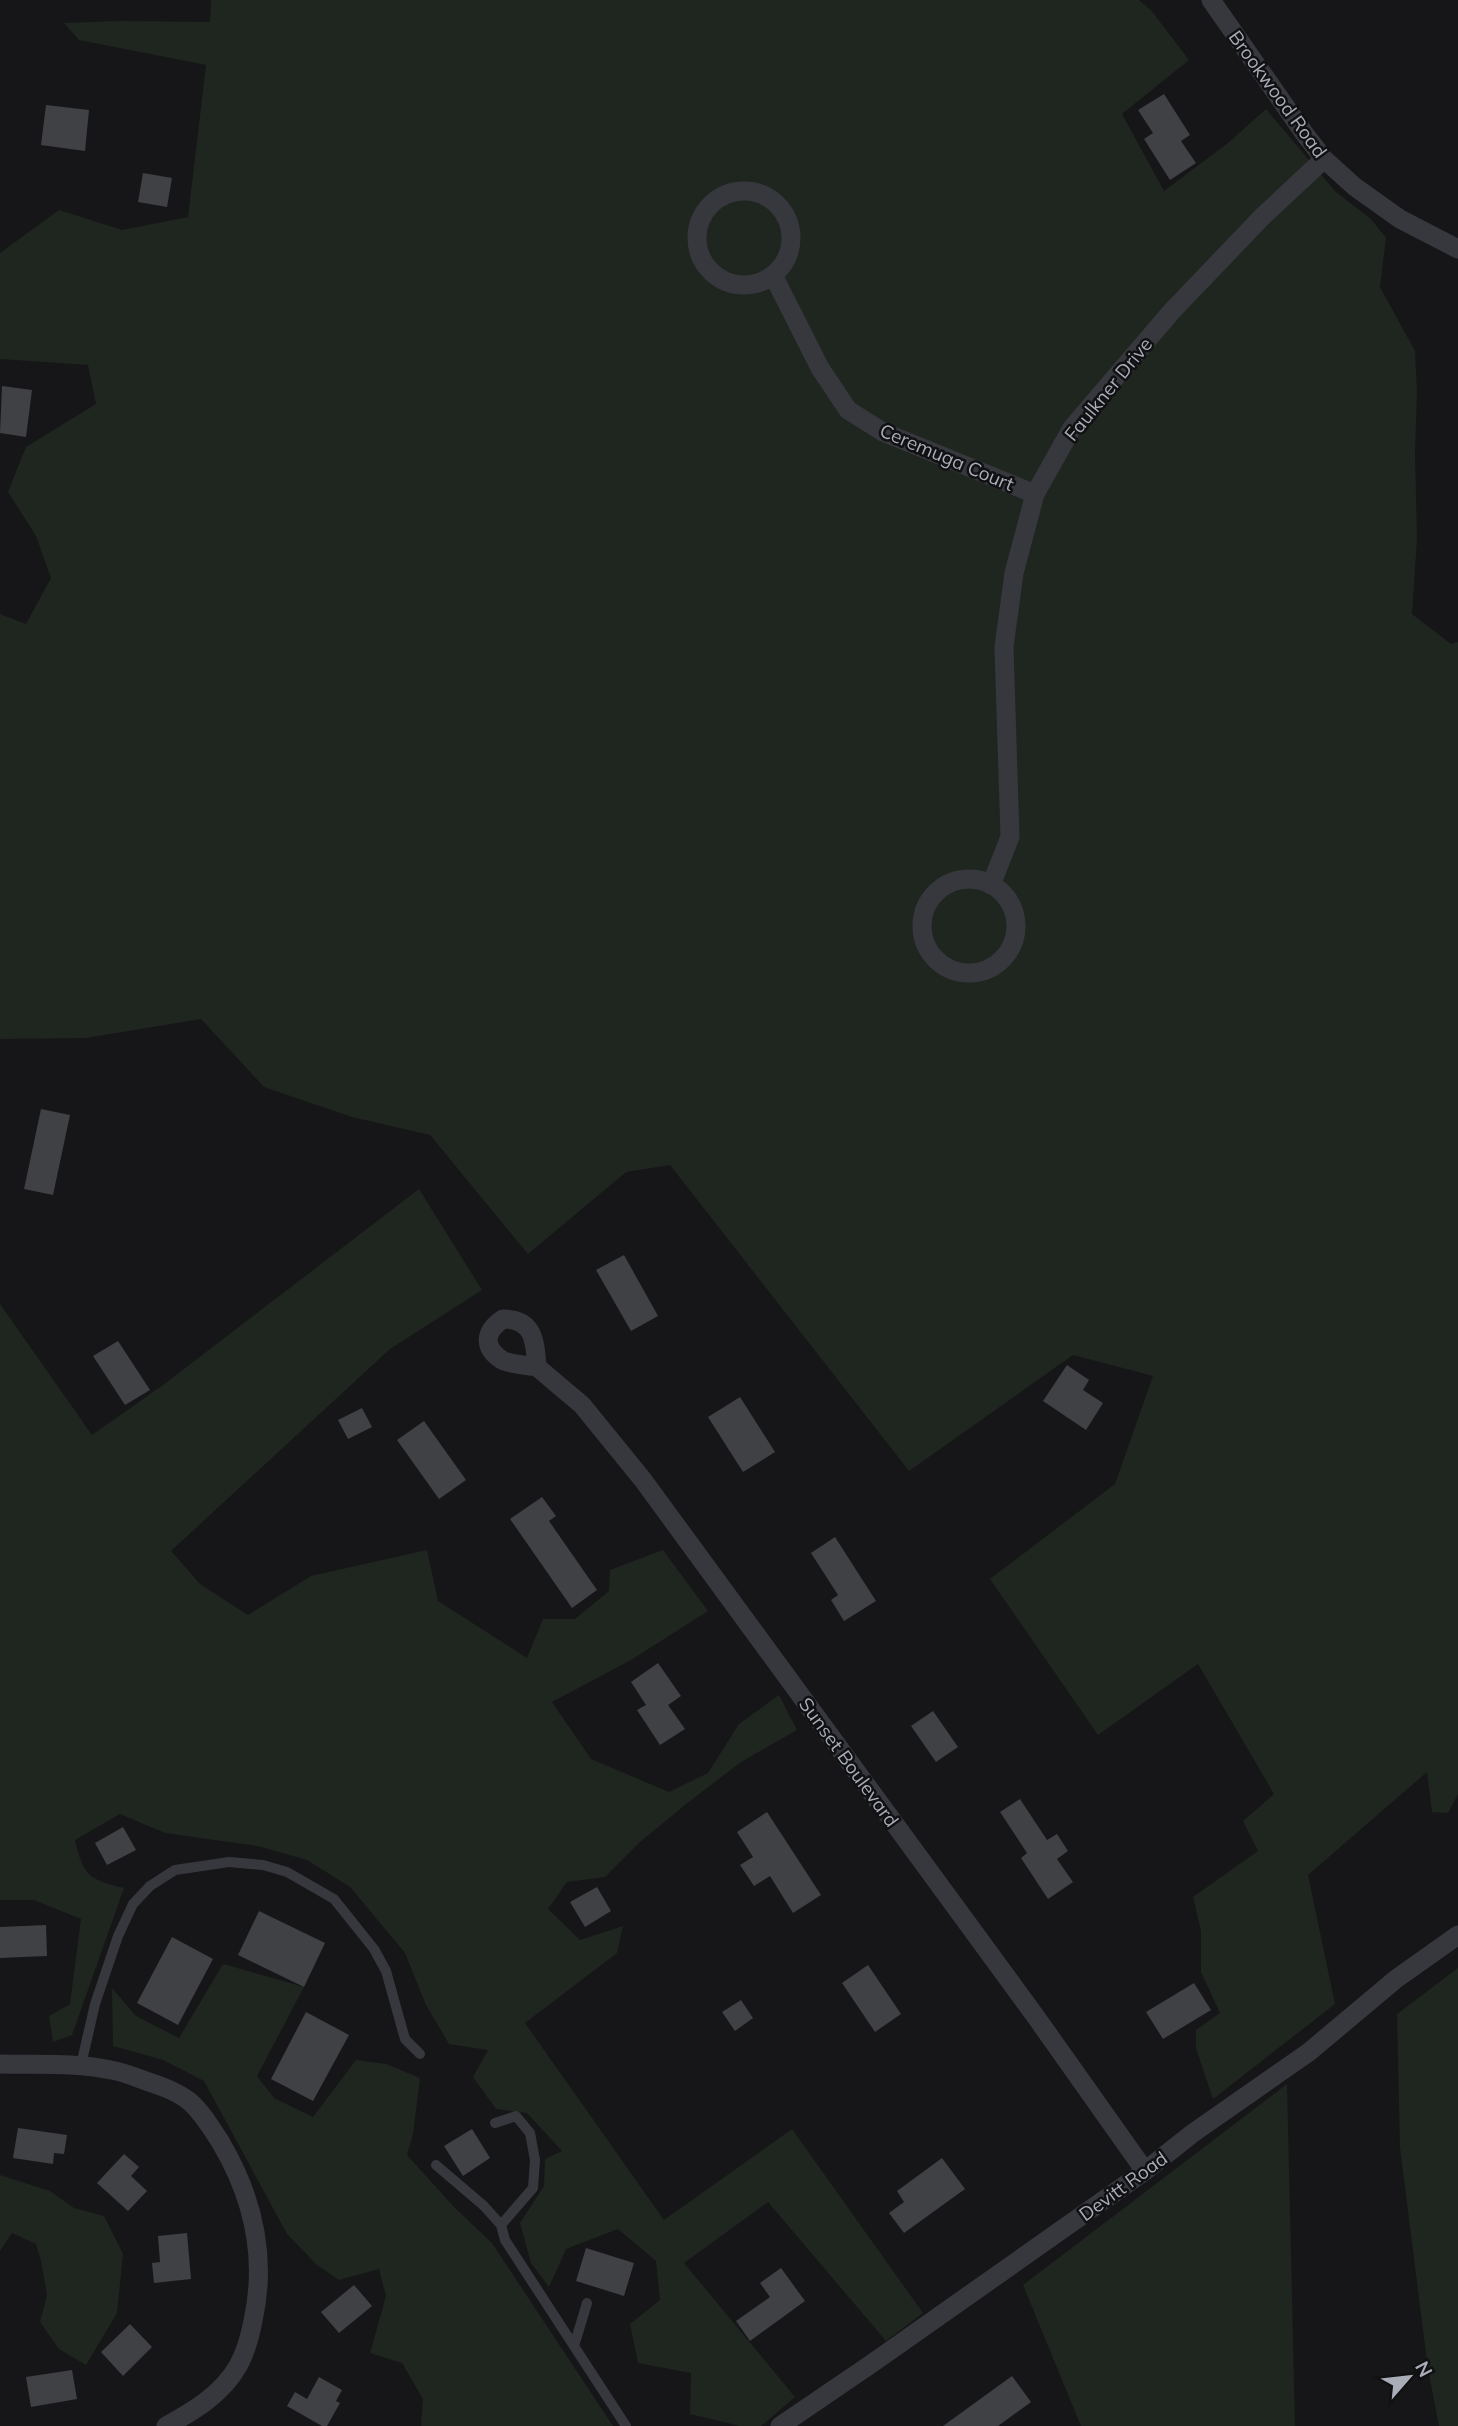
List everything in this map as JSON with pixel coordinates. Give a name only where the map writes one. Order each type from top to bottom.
[{"type":"street","name":"Brookwood Road","points":[[1211,0],[1324,159],[1355,187],[1400,219],[1458,249]]},
{"type":"street","name":"Faulkner Drive","points":[[991,885],[1010,837],[1004,646],[1014,573],[1035,494],[1072,428],[1172,311],[1262,217],[1324,159]]},
{"type":"street","points":[[746,191],[758,193],[779,206],[786,216],[791,239],[785,262],[773,275],[757,284],[746,285],[733,284],[712,272],[704,262],[697,238],[704,214],[712,204],[733,192],[746,191]]},
{"type":"street","name":"Ceremuga Court","points":[[773,275],[820,368],[848,410],[883,432],[1035,494]]},
{"type":"street","points":[[979,880],[991,885],[1002,892],[1014,912],[1015,935],[1011,946],[996,964],[986,970],[975,972],[951,969],[941,963],[926,943],[923,918],[927,906],[943,887],[954,881],[979,880]]},
{"type":"street","name":"Sunset Boulevard","points":[[537,1367],[582,1405],[643,1480],[1146,2171]]},
{"type":"street","name":"Devitt Road","points":[[780,2426],[1146,2171],[1193,2133],[1309,2052],[1396,1979],[1458,1935]]},
{"type":"street","points":[[0,2064],[81,2065],[113,2070],[169,2088],[190,2102],[212,2127],[235,2167],[255,2227],[260,2265],[259,2295],[249,2341],[238,2366],[218,2392],[190,2414],[166,2426]]},
{"type":"lane","points":[[81,2065],[95,2004],[118,1936],[133,1904],[150,1886],[175,1870],[229,1862],[287,1872],[334,1899],[374,1949],[386,1970],[405,2039],[420,2054]]},
{"type":"lane","points":[[495,2123],[516,2116],[530,2133],[535,2160],[533,2188],[501,2225]]},
{"type":"lane","points":[[436,2165],[484,2206],[501,2225],[505,2240],[626,2426]]},
{"type":"lane","points":[[574,2346],[587,2303]]},
{"type":"shaded area","points":[[211,0],[1139,0],[1151,10],[1189,60],[1122,114],[1164,191],[1228,143],[1266,109],[1336,192],[1371,219],[1386,238],[1380,287],[1415,351],[1417,539],[1412,614],[1451,644],[1458,642],[1458,1794],[1448,1813],[1432,1812],[1427,1772],[1308,1875],[1335,2004],[1213,2099],[1196,2048],[1196,2030],[1220,2013],[1201,1972],[1201,1931],[1193,1897],[1258,1851],[1243,1821],[1274,1794],[1198,1664],[1098,1735],[990,1579],[1115,1484],[1153,1376],[1073,1355],[909,1471],[670,1165],[626,1172],[528,1254],[430,1135],[352,1117],[264,1087],[201,1019],[86,1038],[0,1039],[0,614],[26,624],[51,578],[36,536],[8,492],[26,447],[96,404],[88,365],[0,359],[0,253],[59,210],[122,230],[188,217],[206,65],[79,40],[64,23],[210,22]]},
{"type":"shaded area","points":[[419,1189],[482,1290],[390,1349],[171,1551],[200,1584],[248,1615],[311,1576],[427,1550],[438,1601],[527,1658],[543,1619],[575,1619],[609,1591],[610,1570],[663,1550],[708,1611],[631,1660],[552,1702],[591,1759],[669,1792],[708,1773],[739,1724],[779,1695],[797,1730],[741,1762],[690,1801],[640,1842],[605,1877],[567,1882],[548,1909],[580,1940],[623,1926],[617,1953],[525,2023],[664,2220],[792,2129],[923,2313],[886,2341],[768,2202],[684,2263],[795,2397],[761,2426],[740,2426],[690,2414],[691,2373],[638,2363],[630,2324],[660,2300],[656,2261],[618,2229],[566,2249],[549,2287],[531,2263],[520,2223],[544,2186],[545,2159],[562,2151],[527,2113],[496,2109],[473,2077],[488,2050],[449,2044],[426,2005],[405,1953],[350,1887],[307,1860],[258,1846],[165,1833],[120,1814],[75,1840],[81,1861],[89,1874],[95,1879],[124,1888],[72,2035],[53,2042],[49,2016],[70,2004],[81,1919],[34,1900],[0,1900],[0,1304],[92,1435],[163,1385]]},
{"type":"shaded area","points":[[223,1964],[304,1987],[257,2076],[274,2098],[313,2117],[356,2060],[386,2064],[420,2078],[413,2134],[407,2155],[454,2207],[492,2243],[613,2426],[421,2426],[423,2399],[402,2363],[370,2353],[386,2296],[379,2269],[339,2280],[317,2265],[287,2234],[204,2081],[163,2060],[113,2046],[112,1988],[136,2016],[179,2038]]},
{"type":"shaded area","points":[[1458,1968],[1458,2426],[1439,2426],[1428,2369],[1400,2148],[1397,2014]]},
{"type":"shaded area","points":[[1287,2084],[1295,2426],[1081,2426],[1023,2285]]},
{"type":"shaded area","points":[[0,2175],[50,2191],[74,2208],[104,2216],[123,2254],[117,2313],[86,2365],[59,2349],[40,2322],[47,2295],[36,2244],[12,2233],[0,2251]]},
{"type":"building","points":[[1164,94],[1190,135],[1181,141],[1196,163],[1170,180],[1144,139],[1153,133],[1138,110]]},
{"type":"building","points":[[46,105],[89,110],[85,151],[41,145]]},
{"type":"building","points":[[143,173],[172,178],[167,207],[138,202]]},
{"type":"building","points":[[2,386],[32,390],[26,437],[0,433]]},
{"type":"building","points":[[41,1109],[70,1115],[53,1195],[24,1189]]},
{"type":"building","points":[[624,1255],[658,1316],[631,1331],[596,1270]]},
{"type":"building","points":[[118,1341],[150,1390],[125,1405],[93,1356]]},
{"type":"building","points":[[1067,1365],[1089,1380],[1083,1390],[1103,1403],[1086,1430],[1043,1401]]},
{"type":"building","points":[[740,1397],[775,1452],[743,1472],[708,1417]]},
{"type":"building","points":[[362,1408],[372,1427],[348,1439],[338,1420]]},
{"type":"building","points":[[424,1421],[466,1480],[439,1499],[397,1440]]},
{"type":"building","points":[[542,1497],[556,1516],[549,1521],[597,1590],[572,1608],[510,1519]]},
{"type":"building","points":[[835,1537],[876,1601],[844,1621],[831,1600],[838,1595],[811,1553]]},
{"type":"building","points":[[658,1663],[681,1696],[668,1705],[685,1729],[660,1745],[637,1710],[646,1705],[631,1682]]},
{"type":"building","points":[[933,1711],[958,1747],[936,1762],[911,1726]]},
{"type":"building","points":[[1020,1799],[1047,1840],[1057,1834],[1068,1851],[1057,1859],[1073,1882],[1048,1899],[1021,1858],[1027,1853],[1000,1812]]},
{"type":"building","points":[[767,1812],[821,1895],[793,1913],[770,1876],[754,1886],[740,1865],[753,1857],[737,1832]]},
{"type":"building","points":[[123,1827],[136,1850],[107,1865],[95,1843]]},
{"type":"building","points":[[597,1887],[611,1911],[585,1927],[570,1902]]},
{"type":"building","points":[[259,1911],[325,1943],[304,1987],[238,1955]]},
{"type":"building","points":[[46,1925],[47,1956],[0,1958],[0,1927]]},
{"type":"building","points":[[172,1937],[213,1959],[178,2025],[137,2003]]},
{"type":"building","points":[[868,1965],[901,2014],[875,2032],[842,1983]]},
{"type":"building","points":[[1194,1983],[1211,2010],[1163,2039],[1146,2012]]},
{"type":"building","points":[[741,2000],[753,2018],[735,2031],[722,2012]]},
{"type":"building","points":[[306,2012],[349,2035],[313,2101],[271,2079]]},
{"type":"building","points":[[18,2128],[67,2135],[64,2154],[54,2153],[53,2164],[13,2158]]},
{"type":"building","points":[[472,2129],[490,2158],[463,2176],[444,2146]]},
{"type":"building","points":[[124,2154],[139,2167],[131,2176],[147,2191],[128,2211],[97,2183]]},
{"type":"building","points":[[942,2158],[965,2189],[904,2233],[889,2213],[904,2202],[897,2191]]},
{"type":"building","points":[[187,2233],[191,2279],[154,2283],[152,2263],[160,2262],[158,2236]]},
{"type":"building","points":[[586,2248],[634,2263],[624,2296],[576,2281]]},
{"type":"building","points":[[781,2268],[805,2301],[750,2341],[736,2321],[770,2297],[760,2283]]},
{"type":"building","points":[[354,2285],[372,2306],[339,2333],[321,2312]]},
{"type":"building","points":[[130,2324],[152,2347],[123,2376],[101,2352]]},
{"type":"building","points":[[72,2370],[77,2399],[31,2407],[26,2377]]},
{"type":"building","points":[[1012,2376],[1031,2402],[998,2426],[943,2426]]},
{"type":"building","points":[[319,2377],[342,2390],[336,2401],[340,2403],[327,2426],[322,2426],[287,2406],[295,2392],[307,2399]]}]
